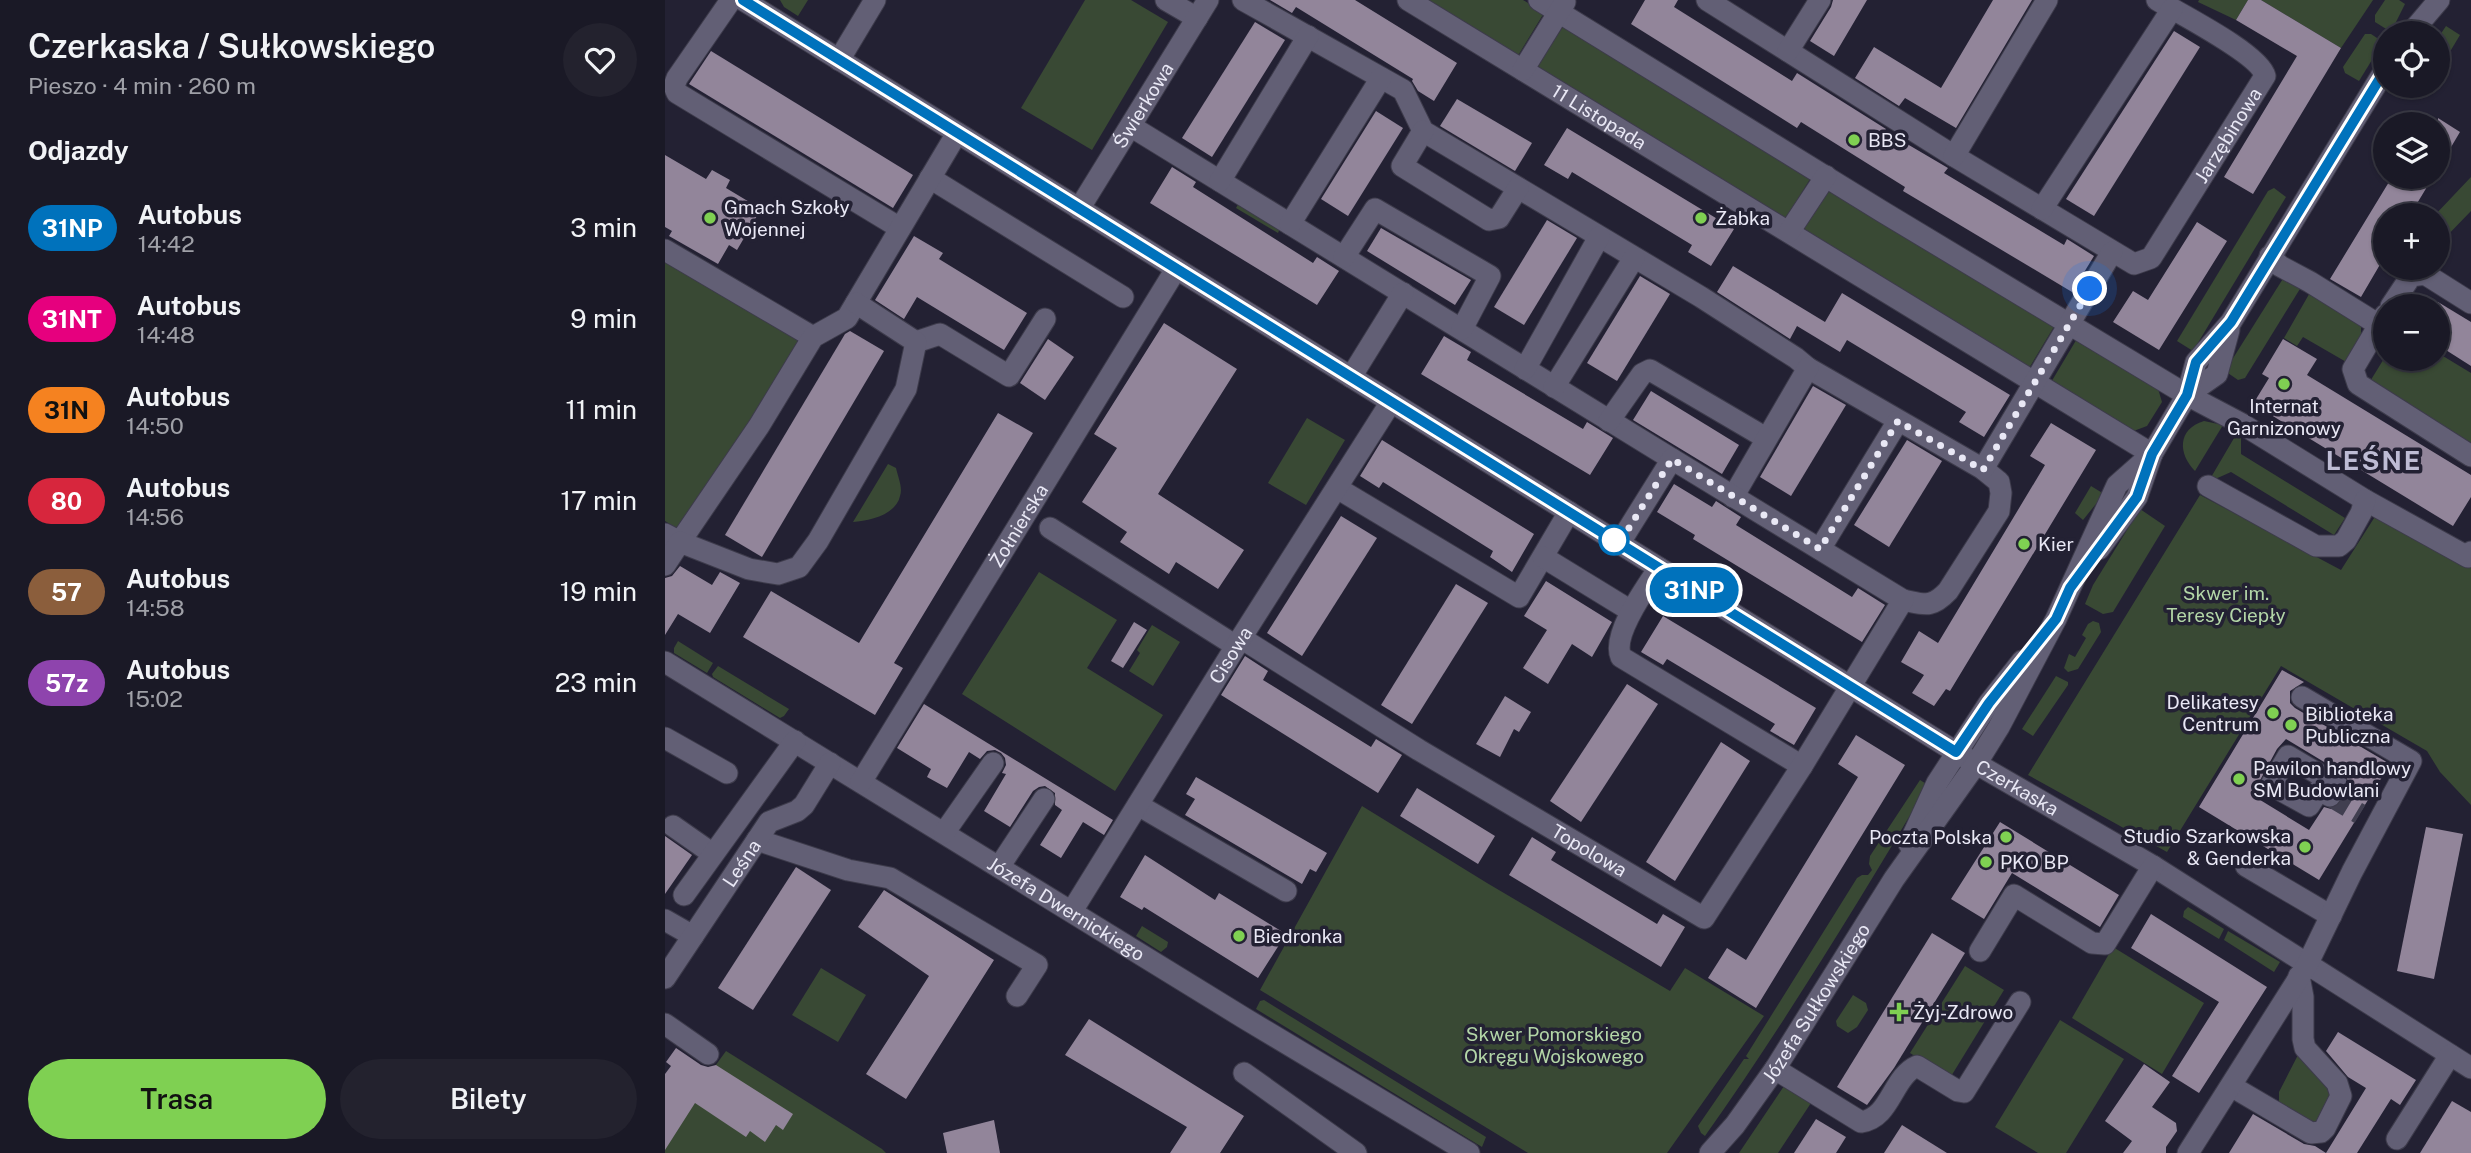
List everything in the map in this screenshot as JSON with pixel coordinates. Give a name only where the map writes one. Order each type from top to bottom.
[{"type":"street","points":[[731,0],[677,78],[674,86],[677,93],[900,228]]},
{"type":"street","name":"Czerkaska","points":[[743,0],[1956,752],[2153,866],[2303,970],[2471,1068]]},
{"type":"street","points":[[839,60],[875,0]]},
{"type":"street","points":[[1166,0],[1197,19]]},
{"type":"street","name":"Świerkowa","points":[[1079,209],[1208,0]]},
{"type":"street","points":[[1132,127],[1903,600],[1928,605],[1948,591],[1999,511],[1999,482],[1983,470],[1808,368],[1701,297],[1423,131],[1403,90],[1243,0]]},
{"type":"street","name":"11 Listopada","points":[[1408,0],[2152,454]]},
{"type":"street","points":[[1539,0],[1563,6],[1826,176],[2187,395],[2242,424],[2365,500],[2468,557],[2471,552]]},
{"type":"street","name":"Jarzębinowa","points":[[1707,0],[1954,156],[2112,252],[2134,264],[2151,258],[2265,76],[2263,69],[2250,56],[2165,4],[2042,209]]},
{"type":"street","points":[[1788,51],[1820,0]]},
{"type":"street","points":[[1954,156],[2047,0]]},
{"type":"street","points":[[2421,21],[2439,0]]},
{"type":"street","points":[[1523,70],[1563,6]]},
{"type":"street","points":[[1220,181],[1308,36]]},
{"type":"street","points":[[1290,224],[1381,78]]},
{"type":"street","name":"Józefa Sułkowskiego","points":[[1719,1153],[1735,1125],[1775,1069],[1893,879],[1976,764],[1999,727],[2056,619],[2117,485],[2152,454],[2187,395],[2196,362],[2231,322],[2373,89]]},
{"type":"street","points":[[1423,131],[1402,166],[1489,220],[1499,218],[1518,188]]},
{"type":"street","points":[[665,565],[672,538],[759,426],[813,337],[847,318],[957,133]]},
{"type":"street","points":[[1790,232],[1826,176]]},
{"type":"street","points":[[930,178],[1123,297]]},
{"type":"street","points":[[1344,257],[1375,209],[1490,276],[1462,329]]},
{"type":"street","points":[[1525,369],[1599,237]]},
{"type":"street","points":[[665,250],[813,337]]},
{"type":"street","points":[[1983,470],[2112,252]]},
{"type":"street","points":[[2270,256],[2280,266],[2373,314]]},
{"type":"street","points":[[1554,387],[1634,258]]},
{"type":"street","name":"Żołnierska","points":[[860,782],[1176,269]]},
{"type":"street","points":[[2399,294],[2411,276],[2425,274],[2471,303]]},
{"type":"street","points":[[1351,377],[1403,293]]},
{"type":"street","points":[[856,303],[916,342]]},
{"type":"street","points":[[916,342],[940,334],[1009,376],[1045,319]]},
{"type":"street","points":[[2373,335],[2353,369],[2358,384],[2471,456]]},
{"type":"street","points":[[672,538],[749,569],[778,574],[799,567],[818,541],[907,389],[916,342]]},
{"type":"street","points":[[1733,496],[1808,368]]},
{"type":"street","points":[[1609,421],[1642,374],[1650,370],[1766,438]]},
{"type":"street","name":"Cisowa","points":[[1072,911],[1238,642],[1391,402]]},
{"type":"street","points":[[1820,549],[1898,421]]},
{"type":"street","points":[[1619,544],[1672,459]]},
{"type":"street","points":[[2208,486],[2316,547],[2339,545],[2346,540],[2365,500]]},
{"type":"street","points":[[1338,488],[1519,597],[1569,512]]},
{"type":"street","points":[[1050,528],[1238,642]]},
{"type":"street","points":[[1543,557],[1631,611]]},
{"type":"street","points":[[1659,568],[1631,611],[1619,643],[1621,657],[1802,766]]},
{"type":"street","name":"Topolowa","points":[[1238,642],[1704,918],[1802,766],[1903,600]]},
{"type":"street","name":"Józefa Sułkowskiego","points":[[1893,879],[1929,797],[1956,752],[1989,703],[2056,619]]},
{"type":"street","name":"Józefa Dwernickiego","points":[[665,662],[1469,1153]]},
{"type":"street","points":[[2188,1153],[2303,970],[2331,916],[2372,813],[2411,761],[2302,697]]},
{"type":"street","points":[[665,738],[727,773]]},
{"type":"street","points":[[684,895],[795,741]]},
{"type":"street","name":"Leśna","points":[[665,978],[769,822],[797,811],[804,805],[830,763]]},
{"type":"street","points":[[944,833],[993,763]]},
{"type":"street","points":[[999,867],[1044,799]]},
{"type":"street","points":[[1138,805],[1286,891]]},
{"type":"street","points":[[673,826],[713,854]]},
{"type":"street","points":[[757,840],[848,870],[890,878],[1037,965],[1017,996]]},
{"type":"street","points":[[1980,951],[2014,895],[2092,943],[2105,944],[2153,866]]},
{"type":"street","points":[[2246,866],[2331,916]]},
{"type":"street","points":[[665,920],[692,936]]},
{"type":"street","points":[[2231,1086],[2311,1133],[2321,1132],[2325,1128],[2341,1096],[2337,1083],[2305,1048],[2303,970]]},
{"type":"street","points":[[1775,1069],[1861,1122],[1870,1120],[1881,1112],[1907,1070],[1917,1066],[1964,1092],[2020,1002]]},
{"type":"street","points":[[665,1024],[708,1054]]},
{"type":"street","points":[[2397,1139],[2451,1055]]},
{"type":"street","points":[[1244,1073],[1356,1153]]},
{"type":"street","name":"Józefa Sułkowskiego","points":[[1710,1153],[1735,1125]]},
{"type":"green space","points":[[780,0],[808,0],[798,16],[784,7]]},
{"type":"green space","points":[[1085,0],[1131,0],[1168,22],[1092,150],[1021,108]]},
{"type":"green space","points":[[1419,0],[1523,0],[1544,13],[1516,59]]},
{"type":"green space","points":[[2248,0],[2236,20],[2198,2]]},
{"type":"green space","points":[[2261,0],[2373,0],[2341,48]]},
{"type":"green space","points":[[2385,0],[2399,0],[2405,4],[2396,21],[2375,21],[2375,15]]},
{"type":"green space","points":[[1564,25],[1810,179],[1782,225],[1536,68]]},
{"type":"green space","points":[[2450,29],[2460,35],[2450,51]]},
{"type":"green space","points":[[2365,34],[2373,35],[2373,58],[2359,81],[2345,73],[2343,67]]},
{"type":"green space","points":[[2471,177],[2471,211],[2450,233],[2450,203],[2446,203]]},
{"type":"green space","points":[[1829,188],[2055,325],[2028,370],[1801,233]]},
{"type":"green space","points":[[2274,188],[2286,197],[2193,351],[2177,341],[2268,191]]},
{"type":"green space","points":[[1240,201],[1281,226],[1278,233],[1236,208]]},
{"type":"green space","points":[[665,251],[803,337],[681,531],[665,521]]},
{"type":"green space","points":[[2284,277],[2303,284],[2245,378],[2238,380],[2225,371]]},
{"type":"green space","points":[[2312,289],[2361,325],[2361,336],[2348,363],[2303,337],[2297,346],[2284,338]]},
{"type":"green space","points":[[2078,337],[2156,382],[2162,402],[2147,426],[2131,432],[2050,384]]},
{"type":"green space","points":[[2450,360],[2471,373],[2471,447],[2369,383],[2376,371],[2450,371]]},
{"type":"green space","points":[[1307,418],[1345,440],[1306,505],[1268,483]]},
{"type":"green space","points":[[2204,421],[2223,425],[2195,471],[2185,457],[2183,443],[2189,430]]},
{"type":"green space","points":[[2237,433],[2241,435],[2241,454],[2345,518],[2334,535],[2231,472],[2210,479]]},
{"type":"green space","points":[[888,464],[896,468],[900,482],[901,493],[897,503],[881,516],[853,522]]},
{"type":"green space","points":[[2091,486],[2104,494],[2083,520],[2075,513]]},
{"type":"green space","name":"Skwer im. Teresy Ciepły","points":[[2200,495],[2341,570],[2376,515],[2471,566],[2471,805],[2440,772],[2427,751],[2281,666],[2167,852],[2028,775]]},
{"type":"green space","points":[[2140,509],[2165,526],[2113,612],[2103,614],[2085,604],[2093,585]]},
{"type":"green space","points":[[1039,572],[1117,620],[1087,668],[1163,715],[1115,791],[962,694]]},
{"type":"green space","points":[[2093,621],[2099,623],[2101,632],[2078,669],[2068,672],[2064,668],[2069,654],[2075,657],[2086,638],[2082,635]]},
{"type":"green space","points":[[1152,625],[1180,642],[1153,686],[1129,671],[1140,653],[1137,650]]},
{"type":"green space","points":[[678,641],[713,663],[707,673],[674,653]]},
{"type":"green space","points":[[718,666],[789,709],[780,718],[713,677],[712,674]]},
{"type":"green space","points":[[2056,676],[2068,682],[2068,685],[2033,736],[2022,729]]},
{"type":"green space","points":[[1920,780],[1928,785],[1874,875],[1792,1007],[1705,1136],[1698,1126],[1744,1059],[1749,1059],[1746,1056],[1857,878],[1868,875],[1872,870],[1869,864],[1870,856]]},
{"type":"green space","name":"Skwer Pomorskiego Okręgu Wojskowego","points":[[1362,806],[1670,991],[1685,968],[1764,1016],[1667,1153],[1528,1153],[1260,990]]},
{"type":"green space","points":[[2188,907],[2224,929],[2219,939],[2183,917]]},
{"type":"green space","points":[[1142,926],[1168,942],[1167,947],[1161,952],[1136,936]]},
{"type":"green space","points":[[2228,931],[2280,962],[2274,972],[2224,940]]},
{"type":"green space","points":[[2113,947],[2204,1003],[2162,1074],[2072,1018]]},
{"type":"green space","points":[[1965,966],[2004,990],[1950,1078],[1910,1053]]},
{"type":"green space","points":[[821,968],[866,995],[838,1042],[792,1015]]},
{"type":"green space","points":[[1853,995],[1866,1003],[1868,1010],[1857,1027],[1848,1033],[1837,1026],[1836,1021]]},
{"type":"green space","points":[[1264,1000],[1486,1137],[1482,1147],[1256,1009],[1260,1001]]},
{"type":"green space","points":[[2060,1020],[2124,1059],[2066,1153],[2038,1153],[1995,1127]]},
{"type":"green space","points":[[726,1051],[886,1153],[665,1153],[665,1135]]},
{"type":"green space","points":[[2299,1053],[2337,1097],[2318,1127],[2279,1108],[2279,1092]]},
{"type":"green space","points":[[1786,1083],[1811,1103],[1778,1153],[1739,1153]]},
{"type":"building","points":[[1270,0],[1355,0],[1457,63],[1434,101],[1418,91],[1413,79],[1296,7],[1292,13]]},
{"type":"building","points":[[1645,0],[1678,0],[1674,7],[1792,81],[1797,73],[1886,129],[1885,131],[1948,168],[1944,173],[2064,245],[2067,239],[2094,256],[2072,292],[1903,191],[1905,187],[1801,122],[1797,128],[1631,24]]},
{"type":"building","points":[[1833,0],[1867,0],[1834,56],[1810,41]]},
{"type":"building","points":[[1993,0],[2032,0],[1956,128],[1905,98],[1899,106],[1855,78],[1874,47],[1941,88]]},
{"type":"building","points":[[2248,0],[2261,0],[2341,48],[2253,194],[2224,177],[2297,56],[2236,20]]},
{"type":"building","points":[[1255,22],[1285,40],[1212,157],[1182,138]]},
{"type":"building","points":[[2174,31],[2200,47],[2094,216],[2066,199]]},
{"type":"building","points":[[711,51],[913,175],[893,208],[689,84]]},
{"type":"building","points":[[1457,99],[1532,143],[1515,171],[1440,126]]},
{"type":"building","points":[[1376,111],[1403,128],[1348,216],[1321,199]]},
{"type":"building","points":[[2450,126],[2460,132],[2450,149]]},
{"type":"building","points":[[1567,128],[1734,229],[1711,266],[1688,252],[1692,245],[1572,172],[1568,179],[1544,165]]},
{"type":"building","name":"Gmach Szkoły Wojennej","points":[[665,155],[706,179],[712,170],[730,180],[726,188],[761,209],[737,250],[729,245],[718,264],[669,236],[672,231],[665,227]]},
{"type":"building","points":[[1172,167],[1196,182],[1193,187],[1313,263],[1317,257],[1339,271],[1317,305],[1150,203]]},
{"type":"building","points":[[2385,189],[2426,189],[2417,203],[2376,203]]},
{"type":"building","points":[[2373,208],[2373,276],[2361,297],[2330,279]]},
{"type":"building","points":[[1547,220],[1577,238],[1524,325],[1494,307]]},
{"type":"building","points":[[2197,222],[2227,241],[2159,350],[2113,322],[2133,291],[2148,300]]},
{"type":"building","points":[[1381,228],[1471,280],[1455,305],[1367,251]]},
{"type":"building","points":[[914,236],[943,253],[939,259],[1027,313],[1004,350],[917,297],[904,319],[875,300]]},
{"type":"building","points":[[1733,266],[1825,322],[1842,293],[2010,395],[1984,437],[1959,422],[1966,412],[1847,340],[1840,352],[1797,326],[1790,339],[1717,292]]},
{"type":"building","points":[[1640,276],[1670,294],[1617,381],[1587,363]]},
{"type":"building","points":[[2450,309],[2471,322],[2471,366],[2450,353]]},
{"type":"building","points":[[1164,323],[1237,369],[1158,494],[1244,550],[1218,589],[1176,562],[1169,574],[1120,542],[1127,532],[1082,502],[1117,448],[1094,434]]},
{"type":"building","points":[[850,331],[884,351],[762,557],[725,535],[845,334]]},
{"type":"building","points":[[1444,336],[1471,352],[1467,360],[1583,429],[1587,422],[1613,438],[1590,475],[1421,374]]},
{"type":"building","points":[[1048,339],[1074,357],[1045,400],[1020,383]]},
{"type":"building","points":[[2283,339],[2317,359],[2307,375],[2471,475],[2471,497],[2453,526],[2253,404],[2269,378],[2262,374]]},
{"type":"building","points":[[1813,386],[1846,405],[1791,496],[1760,477]]},
{"type":"building","points":[[1651,391],[1739,445],[1722,474],[1633,420]]},
{"type":"building","points":[[998,413],[1033,433],[894,663],[903,668],[875,715],[743,637],[771,591],[859,643]]},
{"type":"building","points":[[2051,423],[2096,450],[1950,691],[1946,689],[1934,706],[1912,693],[1924,675],[1901,662],[1919,631],[1938,643],[2045,465],[2030,456]]},
{"type":"building","points":[[1382,440],[1534,534],[1512,572],[1490,557],[1493,551],[1383,482],[1379,488],[1360,476]]},
{"type":"building","points":[[1907,440],[1942,461],[1889,547],[1854,525]]},
{"type":"building","points":[[1674,484],[1712,507],[1716,501],[1741,517],[1736,525],[1852,597],[1858,588],[1885,605],[1862,642],[1693,539],[1695,535],[1657,512]]},
{"type":"building","points":[[1341,516],[1377,538],[1302,656],[1267,633]]},
{"type":"building","points":[[680,566],[712,585],[720,572],[740,583],[710,633],[678,614],[665,635],[665,578],[672,576]]},
{"type":"building","points":[[1546,581],[1612,622],[1592,657],[1572,644],[1548,684],[1523,668],[1547,630],[1524,616]]},
{"type":"building","points":[[1456,584],[1488,603],[1412,724],[1381,705]]},
{"type":"building","points":[[1663,616],[1816,708],[1794,745],[1770,731],[1775,724],[1667,659],[1663,665],[1641,652]]},
{"type":"building","points":[[1134,622],[1147,630],[1123,668],[1111,661]]},
{"type":"building","points":[[1245,656],[1268,671],[1263,680],[1371,747],[1376,739],[1402,755],[1378,793],[1221,695]]},
{"type":"building","name":"Pawilon handlowy SM Budowlani","points":[[2282,670],[2304,682],[2290,691],[2290,703],[2295,708],[2390,764],[2319,880],[2199,807]],"holes":[[[2286,739],[2344,774],[2350,784],[2341,803],[2331,809],[2324,807],[2309,830],[2252,795],[2277,749]]]},
{"type":"building","points":[[1627,684],[1658,704],[1581,822],[1550,801]]},
{"type":"building","points":[[1505,696],[1531,712],[1519,732],[1514,729],[1500,757],[1476,744]]},
{"type":"building","points":[[924,704],[1113,820],[1104,835],[1083,822],[1061,858],[1040,845],[1062,810],[1055,805],[1055,793],[1045,786],[1033,791],[1010,827],[984,811],[1006,774],[1002,773],[1006,765],[1005,758],[995,750],[987,751],[980,759],[969,752],[947,788],[927,777],[931,769],[897,748]]},
{"type":"building","points":[[1856,735],[1905,765],[1756,1008],[1708,978],[1727,948],[1746,960],[1858,777],[1838,764]]},
{"type":"building","points":[[1721,742],[1750,761],[1675,881],[1646,862]]},
{"type":"building","points":[[1196,777],[1327,853],[1316,872],[1310,869],[1302,884],[1185,815],[1195,799],[1186,794]]},
{"type":"building","points":[[1417,788],[1495,836],[1478,864],[1400,816]]},
{"type":"building","points":[[2000,822],[2119,895],[2100,927],[2012,873],[1984,919],[1951,899]]},
{"type":"building","points":[[2426,827],[2463,834],[2434,979],[2397,971]]},
{"type":"building","points":[[665,836],[692,855],[665,894]]},
{"type":"building","points":[[1532,837],[1556,852],[1551,860],[1657,924],[1663,914],[1685,927],[1661,967],[1509,875]]},
{"type":"building","points":[[1145,855],[1215,900],[1219,893],[1286,934],[1258,978],[1144,907],[1142,910],[1120,897]]},
{"type":"building","points":[[796,867],[831,890],[753,1010],[718,988]]},
{"type":"building","points":[[884,890],[994,960],[906,1099],[866,1074],[929,976],[858,927]]},
{"type":"building","points":[[2151,914],[2267,987],[2199,1093],[2172,1076],[2219,1002],[2131,948]]},
{"type":"building","points":[[1932,933],[1965,953],[1894,1068],[1867,1105],[1837,1087]]},
{"type":"building","points":[[1089,1019],[1244,1116],[1220,1153],[1170,1153],[1187,1127],[1065,1055]]},
{"type":"building","points":[[2338,1032],[2416,1080],[2400,1105],[2391,1099],[2357,1153],[2326,1153],[2366,1088],[2348,1077],[2326,1051]]},
{"type":"building","points":[[676,1048],[701,1065],[716,1065],[793,1114],[783,1130],[776,1125],[765,1142],[750,1131],[746,1137],[695,1103],[665,1150],[665,1074],[671,1066],[666,1062]]},
{"type":"building","points":[[2144,1064],[2170,1082],[2152,1107],[2176,1123],[2177,1131],[2166,1147],[2166,1153],[2123,1153],[2132,1141],[2105,1121]]},
{"type":"building","points":[[2452,1101],[2471,1112],[2471,1153],[2420,1153]]},
{"type":"building","points":[[2253,1114],[2304,1144],[2315,1146],[2326,1153],[2229,1153]]},
{"type":"building","points":[[1816,1119],[1846,1137],[1836,1153],[1794,1153]]},
{"type":"building","points":[[994,1120],[1000,1153],[947,1153],[943,1133]]},
{"type":"building","points":[[1902,1125],[1947,1153],[1884,1153]]},
{"type":"tunnel","points":[[2330,796],[2360,814]]},
{"type":"bus line","name":"31NP","points":[[743,0],[1956,752],[1989,703],[2056,619],[2070,588],[2137,497],[2152,454],[2187,395],[2196,362],[2231,322],[2373,89]]},
{"type":"place","name":"BBS","points":[[1854,140]]},
{"type":"place","name":"Gmach Szkoły Wojennej","points":[[710,218]]},
{"type":"place","name":"Żabka","points":[[1701,218]]},
{"type":"place","name":"Internat Garnizonowy","points":[[2284,384]]},
{"type":"place","name":"Kier","points":[[2024,544]]},
{"type":"place","name":"Delikatesy Centrum","points":[[2273,713]]},
{"type":"place","name":"Biblioteka Publiczna","points":[[2291,725]]},
{"type":"place","name":"Pawilon handlowy SM Budowlani","points":[[2239,779]]},
{"type":"place","name":"Poczta Polska","points":[[2006,837]]},
{"type":"place","name":"Studio Szarkowska & Genderka","points":[[2305,847]]},
{"type":"place","name":"PKO BP","points":[[1986,862]]},
{"type":"place","name":"Biedronka","points":[[1239,936]]},
{"type":"place","name":"Żyj-Zdrowo","points":[[1899,1012]]},
{"type":"district","name":"LEŚNE","points":[[2374,461]]},
{"type":"route","points":[[1614,540],[1619,544],[1672,459],[1820,549],[1898,421],[1983,470],[2090,289]]}]
